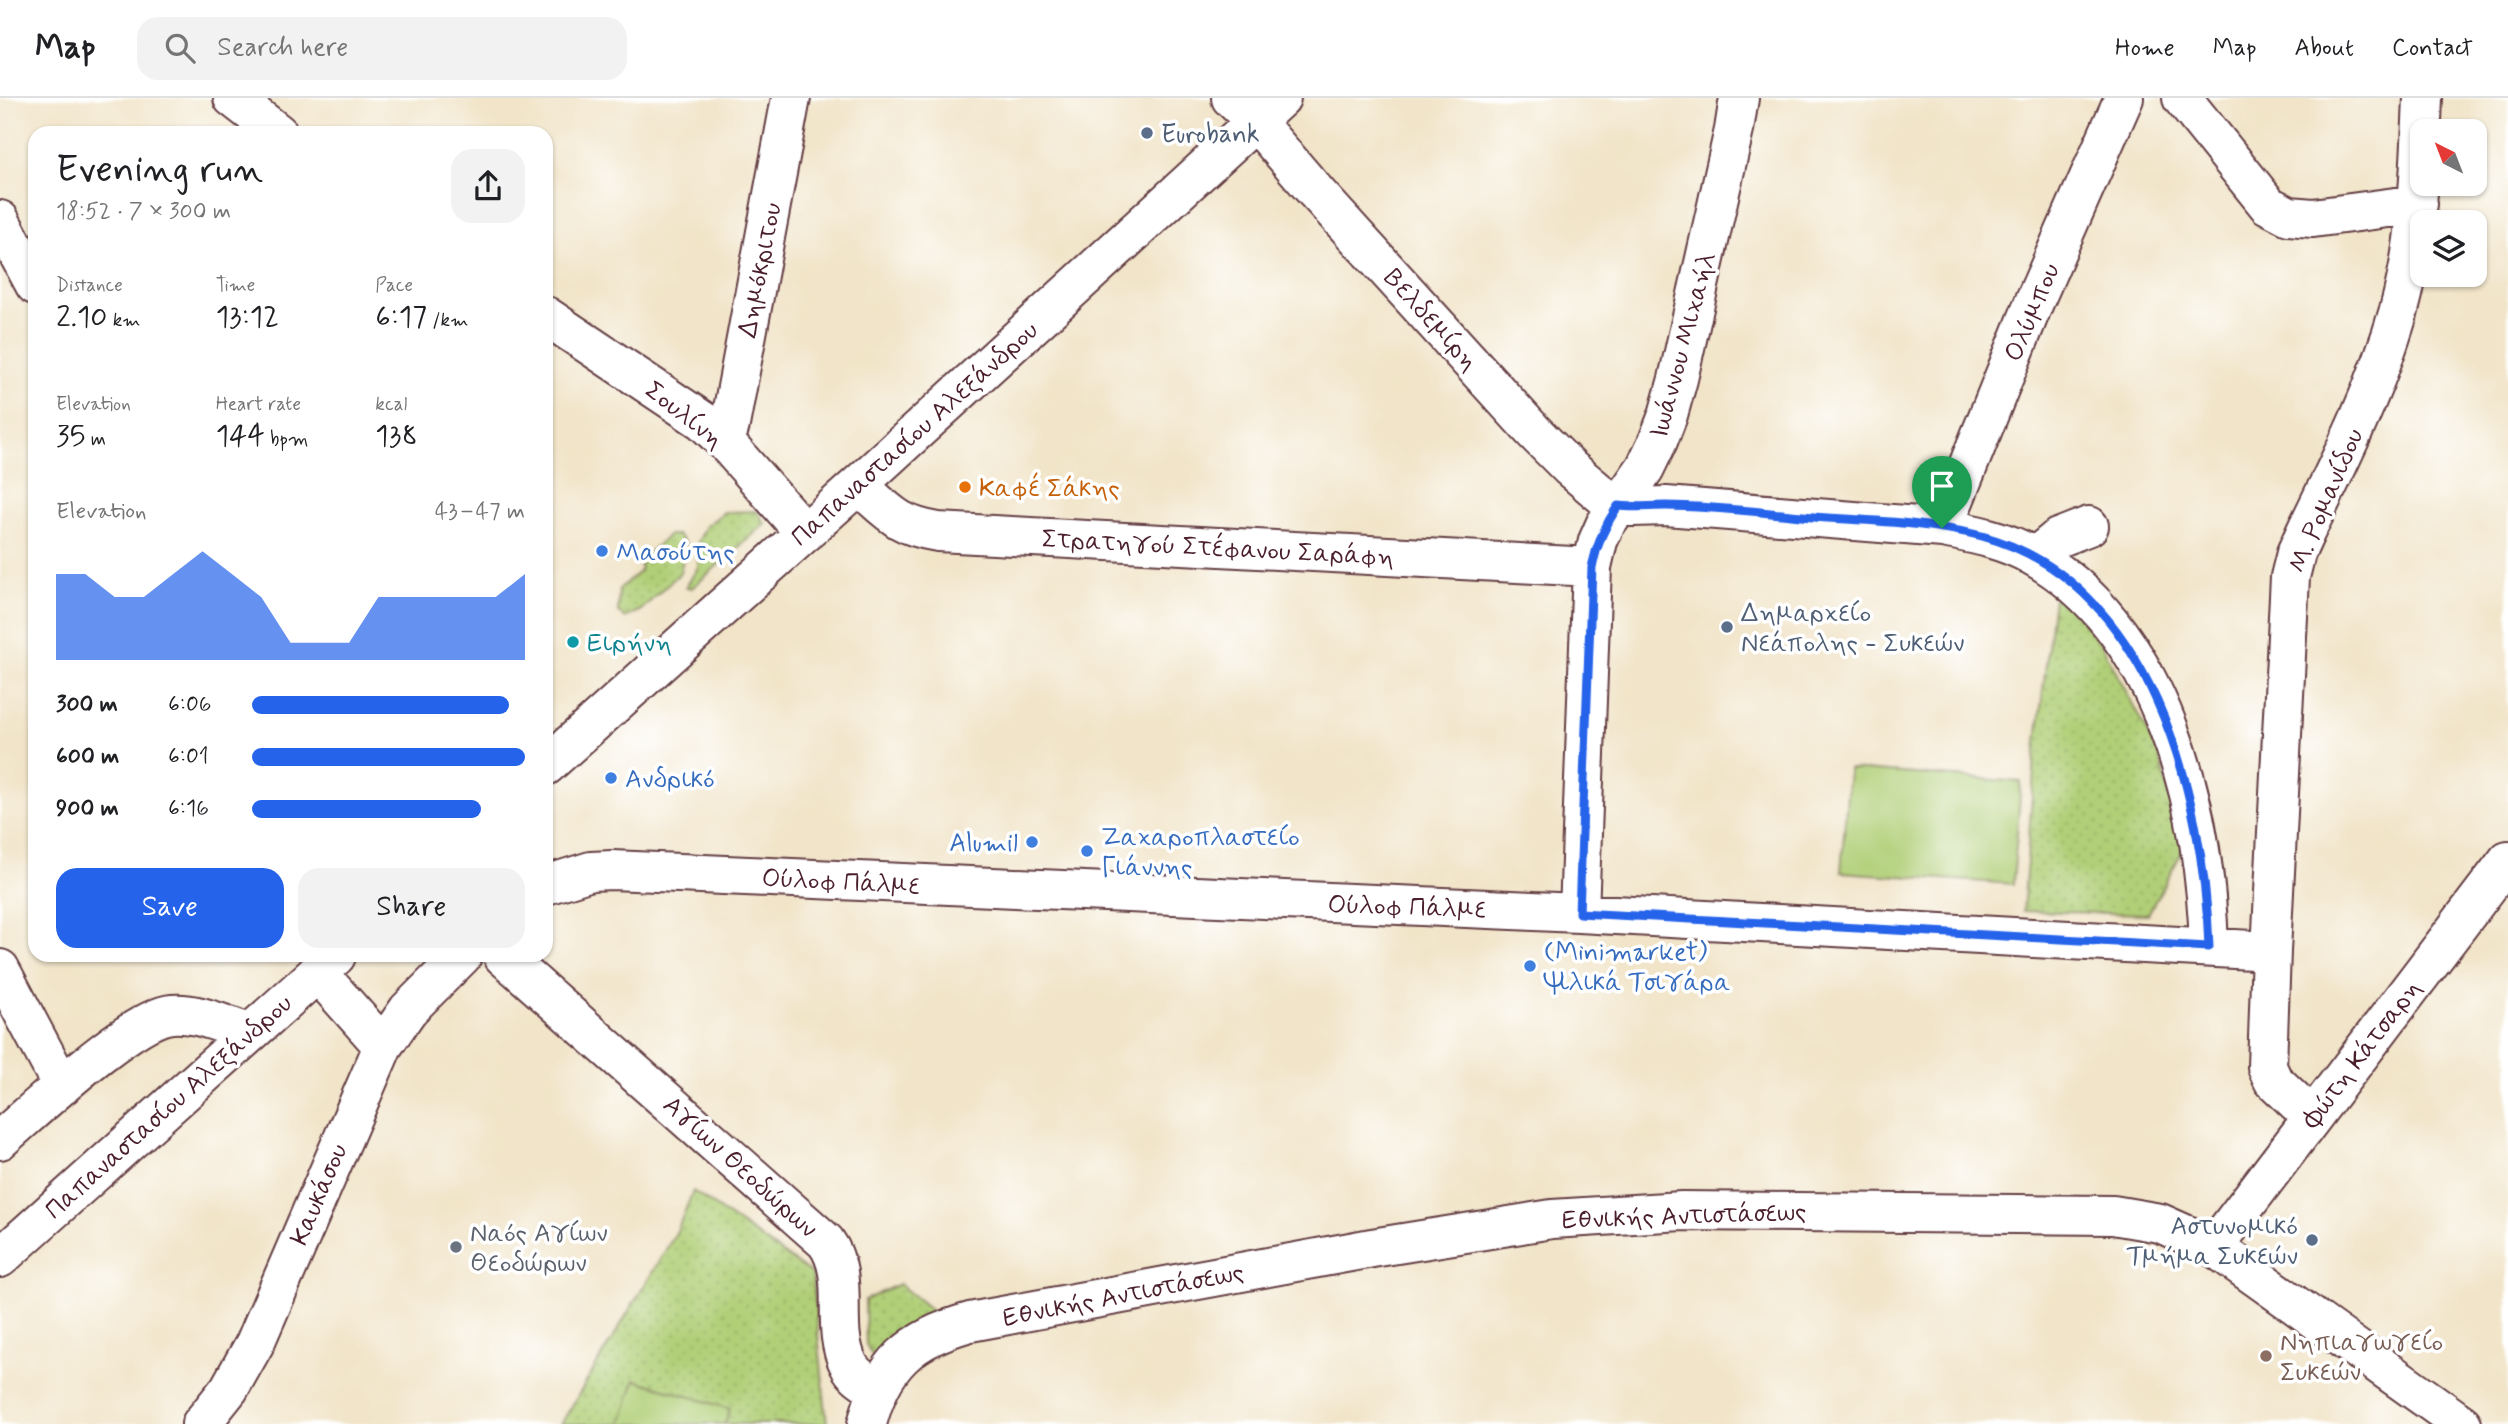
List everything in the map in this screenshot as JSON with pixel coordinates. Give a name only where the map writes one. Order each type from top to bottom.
[{"type":"street","points":[[233,98],[269,126]]},
{"type":"street","name":"Δημόκριτου","points":[[725,442],[791,98]]},
{"type":"street","name":"Ιωάννου Μιχαήλ","points":[[1579,913],[1592,567],[1598,541],[1608,522],[1650,459],[1674,395],[1739,98]]},
{"type":"street","name":"Ολύμπου","points":[[1942,528],[2035,300],[2124,98]]},
{"type":"street","points":[[2182,98],[2260,197],[2278,212],[2313,218],[2418,204]]},
{"type":"street","name":"Μ. Ρομανίδου","points":[[2312,1116],[2279,1088],[2268,1073],[2271,951],[2290,578],[2296,553],[2372,392],[2399,308],[2418,204],[2423,98]]},
{"type":"street","name":"Βελδεμίρη","points":[[1256,106],[1316,192],[1534,432],[1594,490],[1618,506]]},
{"type":"street","name":"Παπαναστασίου Αλεξάνδρου","points":[[553,760],[858,485],[1256,106]]},
{"type":"street","points":[[0,220],[28,272]]},
{"type":"street","name":"Σουλίνη","points":[[553,321],[703,421],[725,442],[805,533]]},
{"type":"street","name":"Στρατηγού Στέφανου Σαράφη","points":[[858,485],[898,521],[919,529],[938,532],[1592,567]]},
{"type":"street","points":[[1618,506],[1666,506],[1942,528],[1999,541],[2035,557],[2075,586],[2103,614],[2126,644],[2157,701],[2177,754],[2195,823],[2205,882],[2209,947]]},
{"type":"street","points":[[2035,557],[2057,538],[2089,526]]},
{"type":"street","name":"Φώτη Κάτσαρη","points":[[2214,1247],[2508,860]]},
{"type":"street","name":"Ούλοφ Πάλμε","points":[[553,883],[592,871],[612,870],[1579,913],[2271,951]]},
{"type":"street","points":[[326,964],[383,1046],[408,1010],[456,962]]},
{"type":"street","name":"Αγίων Θεοδώρων","points":[[510,962],[826,1242],[839,1269],[844,1351],[849,1366],[858,1377],[873,1407]]},
{"type":"street","name":"Παπαναστασίου Αλεξάνδρου","points":[[0,1258],[326,964]]},
{"type":"street","points":[[0,969],[62,1086]]},
{"type":"street","points":[[0,1140],[62,1086],[145,1022],[168,1014],[187,1013],[249,1033]]},
{"type":"street","name":"Καυκάσου","points":[[201,1424],[229,1388],[255,1343],[383,1046]]},
{"type":"street","name":"Εθνικής Αντιστάσεως","points":[[873,1407],[897,1362],[909,1349],[940,1332],[970,1322],[1277,1265],[1552,1219],[1682,1211],[2113,1215],[2161,1223],[2214,1247],[2462,1424]]},
{"type":"green space","points":[[757,511],[765,524],[692,588],[686,587],[698,567],[698,542],[706,526],[724,512]]},
{"type":"green space","points":[[669,535],[678,535],[686,544],[680,573],[641,610],[625,618],[618,612],[619,589],[640,571],[641,560]]},
{"type":"green space","points":[[2055,589],[2102,645],[2159,755],[2183,850],[2148,914],[2023,911],[2035,758]]},
{"type":"green space","points":[[1849,769],[2021,782],[2013,884],[1841,872]]},
{"type":"green space","points":[[693,1191],[812,1274],[827,1424],[561,1424],[676,1233]]},
{"type":"green space","points":[[899,1284],[941,1318],[875,1361],[866,1344],[865,1300]]},
{"type":"green space","points":[[635,1380],[730,1409],[725,1424],[621,1424]]},
{"type":"place","name":"Eurobank","points":[[1147,133]]},
{"type":"place","name":"Καφέ Σάκης","points":[[965,487]]},
{"type":"place","name":"Μασούτης","points":[[602,551]]},
{"type":"place","name":"Δημαρχείο Νεάπολης - Συκεών","points":[[1727,627]]},
{"type":"place","name":"Ειρήνη","points":[[573,642]]},
{"type":"place","name":"Ανδρικό","points":[[611,778]]},
{"type":"place","name":"Alumil","points":[[1032,842]]},
{"type":"place","name":"Ζαχαροπλαστείο Γιάννης","points":[[1087,851]]},
{"type":"place","name":"(Minimarket) Ψιλικά Τσιγάρα","points":[[1530,966]]},
{"type":"place","name":"Αστυνομικό Τμήμα Συκεών","points":[[2312,1240]]},
{"type":"place","name":"Ναός Αγίων Θεοδώρων","points":[[456,1247]]},
{"type":"place","name":"Νηπιαγωγείο Συκεών","points":[[2266,1356]]},
{"type":"route","points":[[1618,506],[1666,506],[1942,528],[2009,544],[2035,557],[2090,600],[2126,644],[2166,723],[2184,777],[2200,847],[2209,947],[1579,913],[1592,567],[1598,541],[1618,506]]}]
